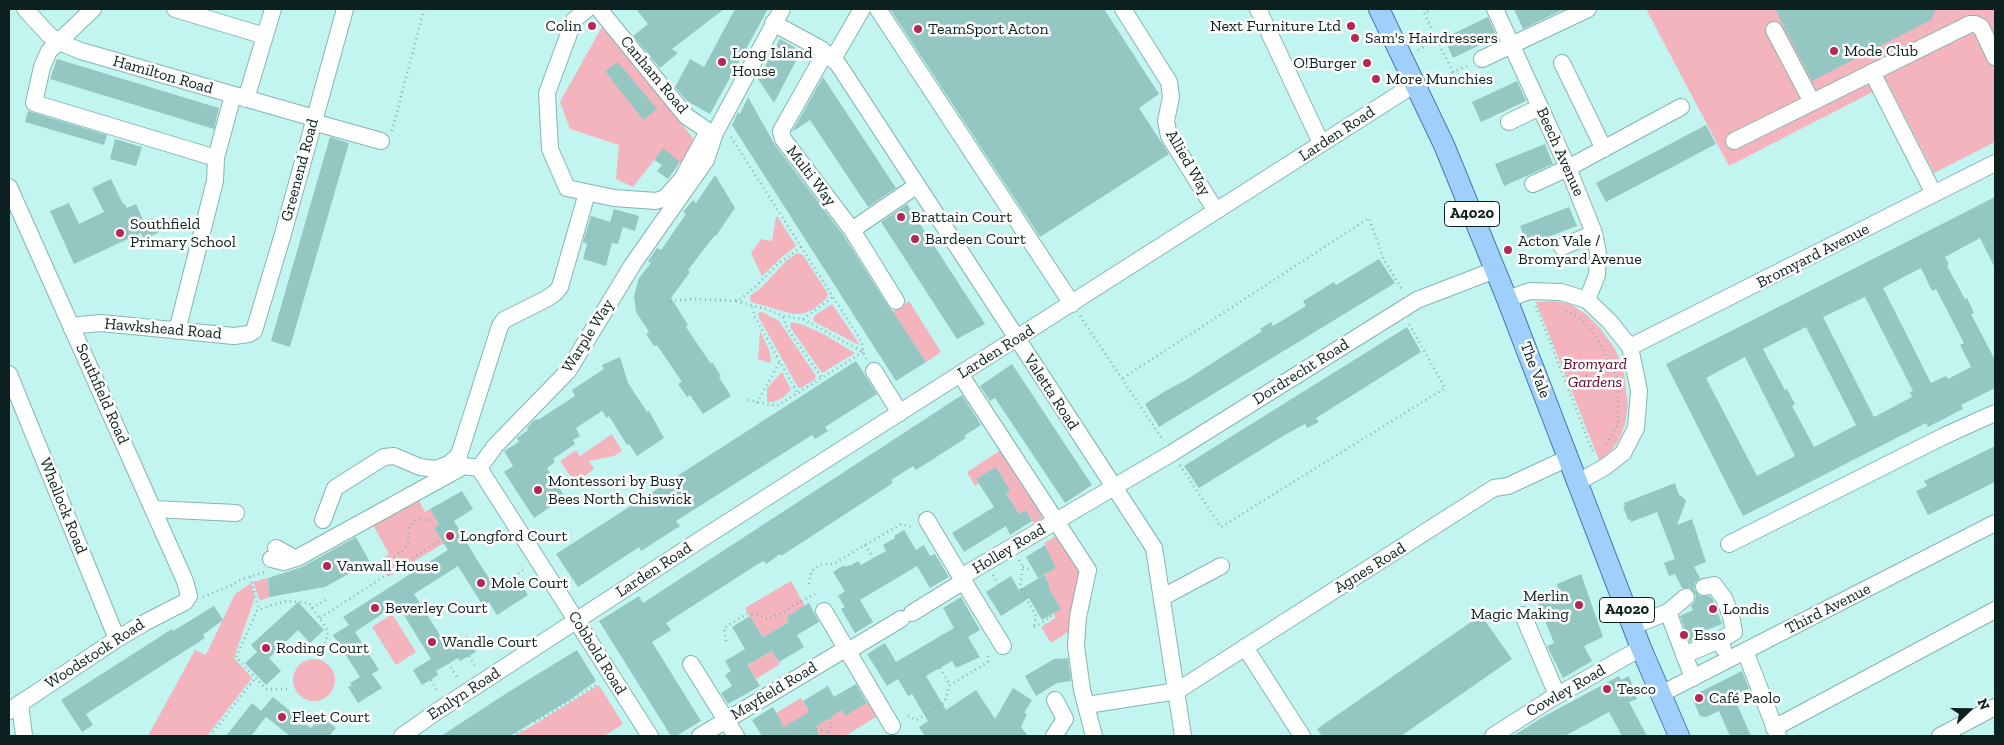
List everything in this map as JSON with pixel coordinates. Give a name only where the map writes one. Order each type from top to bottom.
[{"type":"main road","name":"The Vale","points":[[1379,9],[1444,145],[1507,299],[1641,648],[1679,736]]},
{"type":"street","name":"Hamilton Road","points":[[25,9],[49,35],[59,42],[80,51],[240,97],[381,141]]},
{"type":"street","points":[[93,9],[50,51],[42,67],[34,103],[216,158]]},
{"type":"street","points":[[176,9],[265,36]]},
{"type":"street","points":[[176,331],[215,181],[216,158],[265,36],[273,9]]},
{"type":"street","name":"Greenend Road","points":[[254,331],[283,234],[345,9]]},
{"type":"street","points":[[587,9],[574,20],[547,93],[550,149],[567,188],[587,194],[637,201],[656,201],[665,198],[682,179],[717,132]]},
{"type":"street","name":"Canham Road","points":[[599,9],[686,116],[717,132]]},
{"type":"street","name":"Warple Way","points":[[479,468],[495,446],[568,371],[633,264],[706,160],[717,132],[782,9]]},
{"type":"street","points":[[829,56],[862,9]]},
{"type":"street","points":[[878,9],[1072,304]]},
{"type":"street","name":"Allied Way","points":[[1123,9],[1170,82],[1171,97],[1166,121],[1169,136],[1216,211]]},
{"type":"street","points":[[1258,9],[1269,49],[1321,143]]},
{"type":"street","name":"Beech Avenue","points":[[1495,9],[1568,168],[1594,233],[1598,253],[1597,275],[1586,300]]},
{"type":"street","points":[[1482,59],[1588,9]]},
{"type":"street","name":"Valetta Road","points":[[773,23],[829,56],[838,64],[1154,548],[1183,736]]},
{"type":"street","points":[[1734,141],[1970,24],[1981,27],[1995,57]]},
{"type":"street","points":[[1774,30],[1812,102]]},
{"type":"street","name":"Multi Way","points":[[829,56],[781,131],[783,139],[852,230]]},
{"type":"street","points":[[1562,63],[1604,149]]},
{"type":"street","points":[[1872,72],[1934,194]]},
{"type":"street","name":"Larden Road","points":[[577,621],[1415,84]]},
{"type":"street","points":[[1509,122],[1540,107]]},
{"type":"street","points":[[1532,184],[1568,168],[1681,107]]},
{"type":"street","name":"Bromyard Avenue","points":[[1630,347],[1995,164]]},
{"type":"street","points":[[896,301],[852,230],[916,186]]},
{"type":"street","name":"Southfield Road","points":[[9,187],[188,590],[189,596],[185,602]]},
{"type":"street","points":[[323,520],[335,488],[384,457],[394,456],[420,467],[436,469],[449,464],[459,455],[500,326],[504,320],[555,293],[560,287],[587,194]]},
{"type":"street","points":[[1562,247],[1594,233]]},
{"type":"street","name":"Dordrecht Road","points":[[1114,488],[1417,300],[1495,270]]},
{"type":"street","points":[[1507,299],[1530,291],[1561,292],[1586,300],[1610,322],[1630,347],[1639,391],[1636,428],[1623,453],[1603,469],[1578,482]]},
{"type":"street","name":"Hawkshead Road","points":[[72,328],[79,325],[102,323],[234,336],[249,334],[254,331]]},
{"type":"street","points":[[874,371],[900,413]]},
{"type":"street","name":"Whellock Road","points":[[9,374],[117,639]]},
{"type":"street","points":[[960,374],[1088,570],[1078,616],[1076,646],[1082,690],[1077,713]]},
{"type":"street","points":[[1729,544],[1995,412]]},
{"type":"street","name":"Agnes Road","points":[[1177,691],[1494,488],[1508,486],[1568,458]]},
{"type":"street","points":[[272,559],[289,555],[293,559],[297,558],[464,466],[479,468]]},
{"type":"street","name":"Cobbold Road","points":[[479,468],[650,736]]},
{"type":"street","name":"Holley Road","points":[[847,650],[906,616],[1012,547],[1114,488]]},
{"type":"street","points":[[153,509],[236,513]]},
{"type":"street","name":"Third Avenue","points":[[1661,694],[1995,523]]},
{"type":"street","points":[[921,524],[963,579],[1003,646]]},
{"type":"street","points":[[1163,597],[1221,566]]},
{"type":"street","points":[[1684,655],[1734,632],[1731,616],[1724,598],[1714,585],[1704,587]]},
{"type":"street","points":[[1633,626],[1668,612],[1686,597]]},
{"type":"street","name":"Woodstock Road","points":[[14,707],[144,622],[185,602]]},
{"type":"street","points":[[1745,651],[1776,732],[1995,610]]},
{"type":"street","points":[[824,611],[892,726]]},
{"type":"street","points":[[1668,612],[1693,678]]},
{"type":"street","points":[[1523,615],[1557,695]]},
{"type":"street","name":"Emlyn Road","points":[[402,736],[577,621]]},
{"type":"street","points":[[1720,640],[1728,659]]},
{"type":"street","points":[[1245,647],[1302,736]]},
{"type":"street","name":"Cowley Road","points":[[1493,736],[1557,695],[1641,648]]},
{"type":"street","name":"Mayfield Road","points":[[700,736],[847,650]]},
{"type":"street","points":[[691,664],[736,736]]},
{"type":"street","points":[[1054,736],[1077,713],[1177,691]]},
{"type":"street","points":[[1055,700],[1077,713],[1094,736]]},
{"type":"street","points":[[14,707],[24,736]]},
{"type":"street","points":[[1940,736],[1995,707]]},
{"type":"path","points":[[381,141],[389,144],[424,9]]},
{"type":"path","points":[[1433,9],[1424,13],[1453,72],[1482,59]]},
{"type":"path","points":[[1402,57],[1437,40]]},
{"type":"path","points":[[717,132],[802,247],[862,342],[863,352]]},
{"type":"path","points":[[734,301],[749,294],[778,264],[802,247]]},
{"type":"path","points":[[803,319],[833,297]]},
{"type":"path","points":[[670,301],[694,299],[734,301],[769,310],[783,316],[803,319],[863,352]]},
{"type":"path","points":[[1535,304],[1603,469]]},
{"type":"path","points":[[752,306],[755,317],[798,394]]},
{"type":"path","points":[[1558,308],[1578,317],[1585,323],[1600,343],[1607,367],[1618,380],[1618,424],[1602,451],[1603,469]]},
{"type":"path","points":[[783,316],[787,328],[822,378]]},
{"type":"path","points":[[748,400],[777,406],[863,352]]},
{"type":"path","points":[[758,403],[780,361]]},
{"type":"path","points":[[1586,376],[1586,370],[1592,365],[1607,367],[1617,363]]},
{"type":"path","points":[[1586,376],[1592,381],[1598,380],[1607,367]]},
{"type":"path","points":[[1582,378],[1586,376]]},
{"type":"path","points":[[1567,385],[1577,380]]},
{"type":"path","points":[[1574,418],[1580,416]]},
{"type":"path","points":[[392,572],[387,564],[405,549],[408,543],[410,525],[418,519],[431,520]]},
{"type":"path","points":[[809,584],[812,571],[822,564],[833,564],[901,524],[921,524]]},
{"type":"path","points":[[320,618],[439,541]]},
{"type":"path","points":[[865,545],[873,558]]},
{"type":"path","points":[[1012,547],[1023,567],[1020,587],[1036,616],[1034,627],[1051,617],[1050,615]]},
{"type":"path","points":[[185,602],[230,586],[250,576],[272,559]]},
{"type":"path","points":[[1023,567],[1027,569],[1032,567]]},
{"type":"path","points":[[497,587],[527,568]]},
{"type":"path","points":[[250,576],[260,609]]},
{"type":"path","points":[[726,641],[724,628],[748,613],[770,619],[815,594]]},
{"type":"path","points":[[312,608],[329,598]]},
{"type":"path","points":[[287,689],[266,689],[236,657],[257,611],[288,601],[309,603],[328,631],[323,652]]},
{"type":"path","points":[[908,716],[917,720],[944,703],[950,685],[988,662],[988,655]]},
{"type":"path","points":[[469,656],[475,666]]},
{"type":"path","points":[[448,664],[457,677]]},
{"type":"path","points":[[940,668],[950,685]]},
{"type":"path","points":[[210,736],[255,678]]},
{"type":"path","points":[[431,680],[437,690]]},
{"type":"path","points":[[535,722],[598,684]]},
{"type":"path","points":[[830,718],[832,721],[829,732],[831,736]]},
{"type":"path","points":[[816,729],[829,732]]},
{"type":"path","points":[[512,736],[523,730]]},
{"type":"green space","points":[[1646,9],[1995,9],[1995,142],[1934,173],[1888,84],[1729,166]]},
{"type":"green space","points":[[604,23],[696,142],[682,164],[663,149],[633,187],[616,179],[619,145],[570,129],[560,102]]},
{"type":"green space","points":[[777,216],[796,246],[762,276],[751,253],[761,239],[772,241]]},
{"type":"green space","points":[[797,253],[803,255],[827,292],[826,299],[812,310],[802,314],[793,314],[751,302],[751,295],[761,288],[786,261]]},
{"type":"green space","points":[[909,301],[941,352],[926,362],[898,320],[888,315]]},
{"type":"green space","name":"Bromyard Gardens","points":[[1554,301],[1570,304],[1586,314],[1600,328],[1615,349],[1623,367],[1628,406],[1625,424],[1619,440],[1610,452],[1599,460],[1536,302]]},
{"type":"green space","points":[[832,304],[859,345],[813,321],[814,316]]},
{"type":"green space","points":[[762,312],[779,321],[816,376],[814,380],[801,388],[798,387],[759,318],[758,313]]},
{"type":"green space","points":[[791,322],[804,325],[825,335],[855,353],[822,373],[790,327]]},
{"type":"green space","points":[[760,331],[770,352],[771,363],[758,359]]},
{"type":"green space","points":[[782,372],[791,390],[782,398],[773,402],[767,402],[767,388]]},
{"type":"green space","points":[[612,434],[622,451],[614,456],[589,461],[594,469],[575,483],[560,461],[576,450],[580,456]]},
{"type":"green space","points":[[1004,448],[1044,517],[1034,524],[1026,510],[1019,514],[1006,493],[1010,490],[996,467],[977,479],[979,483],[975,486],[967,472]]},
{"type":"green space","points":[[417,497],[425,512],[430,509],[439,524],[434,528],[444,543],[388,577],[380,563],[381,559],[389,554],[371,521]]},
{"type":"green space","points":[[1060,534],[1082,569],[1071,630],[1051,643],[1041,627],[1055,618],[1048,587],[1050,585],[1044,575],[1055,568],[1044,543]]},
{"type":"green space","points":[[268,578],[269,597],[260,601],[253,582]]},
{"type":"green space","points":[[791,581],[805,606],[786,617],[789,622],[763,637],[745,608]]},
{"type":"green space","points":[[251,583],[255,597],[234,658],[252,678],[207,736],[148,736],[195,650],[206,655],[235,594]]},
{"type":"green space","points":[[392,614],[416,652],[396,665],[372,627]]},
{"type":"green space","points":[[772,651],[780,664],[756,679],[754,676],[751,677],[744,667]]},
{"type":"green space","points":[[314,659],[329,665],[335,680],[329,695],[314,701],[299,695],[293,680],[299,665]]},
{"type":"green space","points":[[599,685],[623,724],[604,736],[515,736]]},
{"type":"green space","points":[[801,698],[809,712],[783,731],[776,713]]},
{"type":"green space","points":[[868,702],[881,714],[845,736],[820,736],[815,727],[842,710],[846,715]]},
{"type":"building","points":[[636,9],[724,9],[672,49],[678,53],[660,68],[633,36],[648,24]]},
{"type":"building","name":"Long Island House","points":[[735,9],[768,9],[710,114],[687,101],[675,87],[690,59],[704,67]]},
{"type":"building","points":[[890,9],[1104,9],[1159,94],[1139,108],[1169,154],[1040,237]]},
{"type":"building","points":[[1514,9],[1564,9],[1523,29]]},
{"type":"building","name":"Mode Club","points":[[1775,9],[1936,9],[1931,20],[1812,81]]},
{"type":"building","points":[[1488,17],[1497,37],[1453,58],[1444,38]]},
{"type":"building","points":[[780,39],[801,51],[774,103],[758,79]]},
{"type":"building","points":[[57,59],[219,108],[214,129],[50,79]]},
{"type":"building","points":[[618,62],[657,109],[643,120],[605,71]]},
{"type":"building","points":[[823,77],[896,188],[868,207],[810,120],[792,132]]},
{"type":"building","points":[[1517,81],[1526,101],[1481,122],[1472,102]]},
{"type":"building","points":[[748,97],[775,145],[844,236],[926,362],[896,381],[732,125]]},
{"type":"building","points":[[28,111],[107,135],[104,145],[25,122]]},
{"type":"building","points":[[1706,125],[1716,144],[1606,202],[1596,183]]},
{"type":"building","points":[[330,137],[349,143],[290,347],[271,341]]},
{"type":"building","points":[[115,139],[142,147],[136,166],[110,159]]},
{"type":"building","points":[[1545,144],[1553,164],[1504,186],[1495,164]]},
{"type":"building","points":[[663,148],[680,162],[668,179],[657,171],[662,165],[654,160]]},
{"type":"building","points":[[715,175],[735,208],[716,236],[688,270],[690,272],[671,298],[688,325],[686,327],[711,364],[712,362],[731,396],[703,414],[690,395],[687,397],[678,384],[682,382],[657,345],[654,346],[646,334],[649,332],[636,312],[634,296],[639,278],[651,263],[648,261],[657,248],[661,250],[686,214],[683,212],[693,200],[696,203]]},
{"type":"building","points":[[111,179],[123,204],[127,208],[136,204],[144,222],[153,218],[159,232],[144,240],[141,233],[74,264],[50,211],[69,203],[79,224],[104,212],[92,188]]},
{"type":"building","points":[[1995,197],[1995,268],[1980,238],[1945,257],[1949,264],[1947,266],[1965,299],[1967,298],[1974,313],[1971,314],[1995,360],[1995,388],[1961,405],[1963,409],[1928,427],[1926,423],[1743,516],[1666,364]],"holes":[[[1921,268],[1932,291],[1936,289],[1964,343],[1960,345],[1971,367],[1948,379],[1946,376],[1931,383],[1883,288]],[[1865,297],[1913,391],[1910,392],[1912,397],[1874,417],[1823,317]],[[1806,327],[1856,425],[1814,447],[1792,406],[1795,404],[1787,389],[1785,390],[1763,349]],[[1745,357],[1795,456],[1757,476],[1706,378]]]},
{"type":"building","points":[[907,204],[985,324],[957,339],[881,222]]},
{"type":"building","points":[[1569,207],[1577,226],[1527,245],[1520,226]]},
{"type":"building","points":[[614,209],[639,216],[635,231],[623,227],[618,244],[612,243],[606,266],[583,259],[587,244],[583,242],[591,216],[610,222]]},
{"type":"building","points":[[1379,259],[1395,283],[1159,427],[1145,404],[1262,331],[1260,329],[1271,322],[1273,326],[1306,306],[1303,301],[1334,282],[1336,285]]},
{"type":"building","points":[[1407,327],[1421,352],[1316,418],[1319,422],[1307,428],[1305,424],[1283,436],[1199,488],[1184,466]]},
{"type":"building","points":[[620,357],[628,383],[647,412],[649,411],[664,438],[637,456],[629,444],[627,445],[609,416],[607,418],[602,411],[576,428],[580,436],[573,440],[575,444],[553,459],[555,462],[547,468],[565,497],[534,518],[504,472],[513,466],[504,451],[519,442],[517,438],[528,430],[527,428],[533,421],[538,420],[575,396],[572,390],[604,369],[602,365]]},
{"type":"building","points":[[856,361],[877,394],[825,427],[828,431],[815,439],[812,435],[676,521],[680,526],[641,551],[639,547],[578,587],[556,554]]},
{"type":"building","points":[[1012,364],[1092,485],[1065,503],[995,398],[990,401],[980,386]]},
{"type":"building","points":[[962,395],[981,425],[964,436],[966,438],[916,470],[913,466],[891,480],[893,482],[890,485],[781,556],[780,554],[766,564],[764,561],[758,564],[666,623],[671,630],[652,642],[701,721],[676,736],[671,736],[599,621],[639,596],[643,603]]},
{"type":"building","points":[[1995,446],[1995,482],[1928,515],[1916,491],[1927,486],[1924,481]]},
{"type":"building","points":[[996,467],[1010,490],[1006,493],[1019,514],[1026,510],[1032,521],[1010,535],[1006,526],[964,552],[952,533],[994,507],[976,479]]},
{"type":"building","points":[[1675,483],[1679,495],[1686,501],[1677,525],[1692,519],[1706,562],[1694,567],[1700,578],[1695,583],[1694,589],[1700,596],[1710,596],[1722,624],[1706,630],[1708,634],[1690,642],[1680,616],[1693,610],[1691,606],[1695,601],[1696,595],[1690,588],[1682,588],[1675,574],[1669,576],[1664,563],[1675,559],[1657,512],[1631,522],[1630,519],[1628,520],[1623,506],[1625,505],[1624,503]]},
{"type":"building","points":[[462,491],[473,509],[454,521],[479,563],[497,590],[517,577],[528,595],[497,615],[489,602],[483,606],[458,566],[414,594],[448,648],[467,636],[476,652],[460,661],[458,658],[436,671],[438,675],[422,685],[413,670],[431,659],[397,604],[355,632],[379,670],[372,674],[382,688],[358,703],[348,687],[352,685],[350,683],[360,677],[333,635],[349,625],[343,617],[448,550],[434,528],[439,524],[430,509]]},
{"type":"building","points":[[904,530],[916,550],[924,545],[930,556],[935,554],[949,577],[930,588],[917,566],[860,600],[873,622],[855,633],[841,609],[845,607],[838,596],[845,591],[833,572],[844,565],[845,567],[850,566],[858,561],[861,565],[886,551],[883,545]]},
{"type":"building","name":"Vanwall House","points":[[356,537],[370,562],[325,587],[269,597],[268,578],[302,567]]},
{"type":"building","points":[[1045,545],[1056,568],[1038,578],[1026,557]]},
{"type":"building","points":[[1581,574],[1603,637],[1584,646],[1592,661],[1563,678],[1547,646],[1554,643],[1536,598],[1558,588],[1557,584]]},
{"type":"building","points":[[1044,575],[1050,586],[1048,587],[1061,609],[1042,620],[1029,598],[1001,616],[986,592],[1011,576],[1019,590]]},
{"type":"building","points":[[961,597],[980,630],[968,637],[980,657],[956,668],[952,661],[926,676],[946,710],[976,690],[995,719],[1013,688],[1032,700],[1024,713],[1027,714],[1021,727],[1028,736],[925,736],[919,727],[928,721],[912,694],[908,696],[898,679],[887,686],[867,654],[885,643],[896,662],[954,628],[943,608]]},
{"type":"building","name":"Roding Court","points":[[298,602],[324,630],[310,643],[298,630],[269,658],[281,671],[266,685],[245,663],[257,652],[251,645]]},
{"type":"building","points":[[809,603],[819,622],[797,635],[804,647],[779,662],[772,651],[747,665],[760,686],[728,704],[721,693],[732,686],[725,675],[731,671],[725,661],[745,649],[732,627],[750,616],[763,637],[789,622],[786,617]]},
{"type":"building","points":[[214,606],[223,620],[203,635],[205,638],[86,714],[93,725],[82,732],[61,700],[172,629],[173,631]]},
{"type":"building","points":[[1481,615],[1512,659],[1401,736],[1322,736],[1317,729]]},
{"type":"building","points":[[577,650],[596,681],[571,699],[510,736],[441,736],[510,691]]},
{"type":"building","points":[[1068,658],[1071,681],[1057,683],[1036,696],[1025,676],[1054,659]]},
{"type":"building","points":[[1742,671],[1749,689],[1733,695],[1751,736],[1730,736],[1719,711],[1706,717],[1700,716],[1693,700],[1696,694]]},
{"type":"building","points":[[1619,676],[1621,680],[1629,676],[1637,699],[1629,702],[1647,736],[1622,736],[1609,712],[1565,736],[1513,736],[1543,717]]},
{"type":"building","points":[[856,684],[867,703],[845,716],[842,710],[815,727],[820,736],[762,736],[752,720],[773,707],[784,727],[809,712],[803,701],[828,686],[834,697]]},
{"type":"building","name":"Fleet Court","points":[[273,697],[311,728],[321,716],[336,728],[329,736],[290,736],[266,717],[251,736],[226,736],[252,703],[261,711]]},
{"type":"place","name":"Colin","points":[[592,26]]},
{"type":"place","name":"Next Furniture Ltd","points":[[1351,26]]},
{"type":"place","name":"TeamSport Acton","points":[[918,29]]},
{"type":"place","name":"Sam's Hairdressers","points":[[1355,38]]},
{"type":"place","name":"Mode Club","points":[[1834,51]]},
{"type":"place","name":"Long Island House","points":[[722,62]]},
{"type":"place","name":"O!Burger","points":[[1367,63]]},
{"type":"place","name":"More Munchies","points":[[1376,79]]},
{"type":"place","name":"Brattain Court","points":[[901,217]]},
{"type":"place","name":"Southfield Primary School","points":[[120,233]]},
{"type":"place","name":"Bardeen Court","points":[[915,239]]},
{"type":"place","name":"Acton Vale / Bromyard Avenue","points":[[1508,250]]},
{"type":"place","name":"Montessori by Busy Bees North Chiswick","points":[[538,490]]},
{"type":"place","name":"Longford Court","points":[[450,536]]},
{"type":"place","name":"Vanwall House","points":[[327,566]]},
{"type":"place","name":"Mole Court","points":[[481,583]]},
{"type":"place","name":"Merlin Magic Making","points":[[1579,605]]},
{"type":"place","name":"Beverley Court","points":[[375,608]]},
{"type":"place","name":"Londis","points":[[1713,609]]},
{"type":"place","name":"Esso","points":[[1684,635]]},
{"type":"place","name":"Wandle Court","points":[[432,642]]},
{"type":"place","name":"Roding Court","points":[[266,648]]},
{"type":"place","name":"Tesco","points":[[1607,689]]},
{"type":"place","name":"Café Paolo","points":[[1699,698]]},
{"type":"place","name":"Fleet Court","points":[[282,717]]}]
